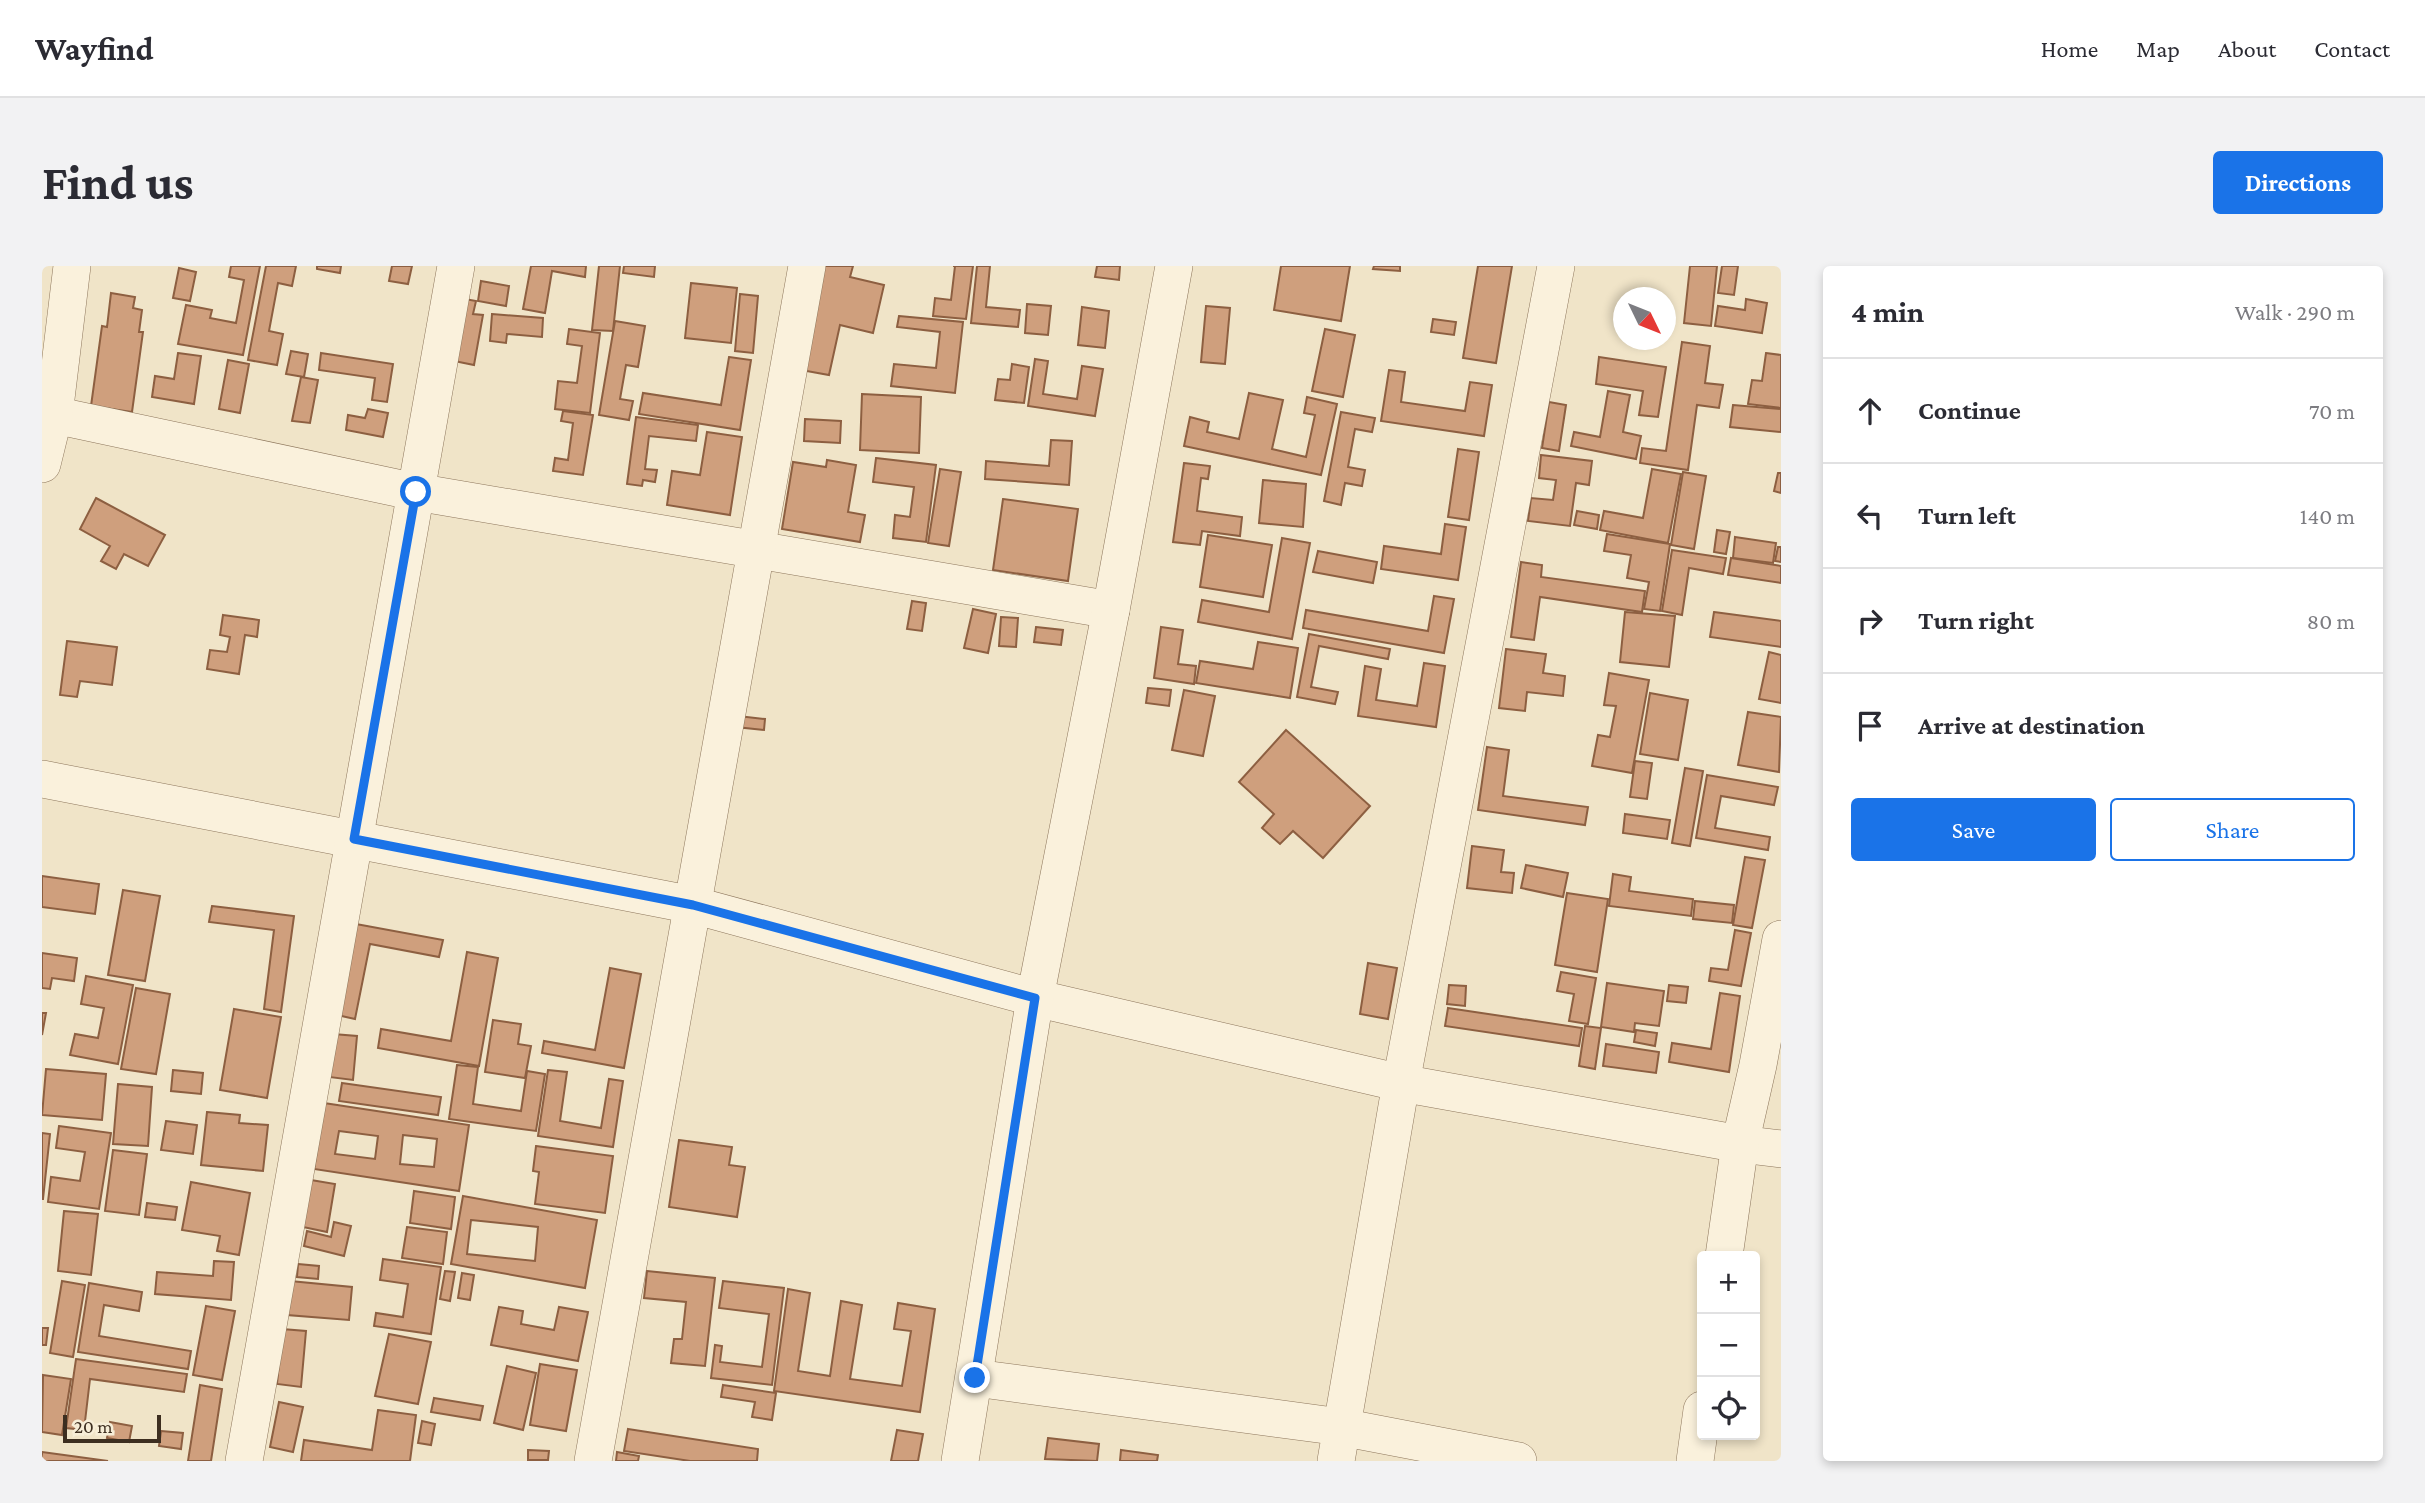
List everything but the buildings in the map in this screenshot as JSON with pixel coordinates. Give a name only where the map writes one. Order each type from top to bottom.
[{"type":"street","points":[[42,464],[54,415],[72,266]]},
{"type":"street","points":[[244,1461],[456,266]]},
{"type":"street","points":[[593,1461],[807,266]]},
{"type":"street","points":[[960,1461],[1035,998],[1111,610],[1174,266]]},
{"type":"street","points":[[1338,1444],[1401,1083],[1556,266]]},
{"type":"street","points":[[54,415],[416,492],[1111,610]]},
{"type":"street","points":[[42,779],[693,905],[1035,998],[1401,1083],[1781,1149]]},
{"type":"street","points":[[1725,1251],[1740,1144],[1758,1065],[1781,939]]},
{"type":"street","points":[[975,1378],[1338,1444],[1518,1461]]},
{"type":"street","points":[[1695,1461],[1698,1440]]},
{"type":"route","points":[[416,492],[354,839],[693,905],[1035,998],[975,1378]]}]
